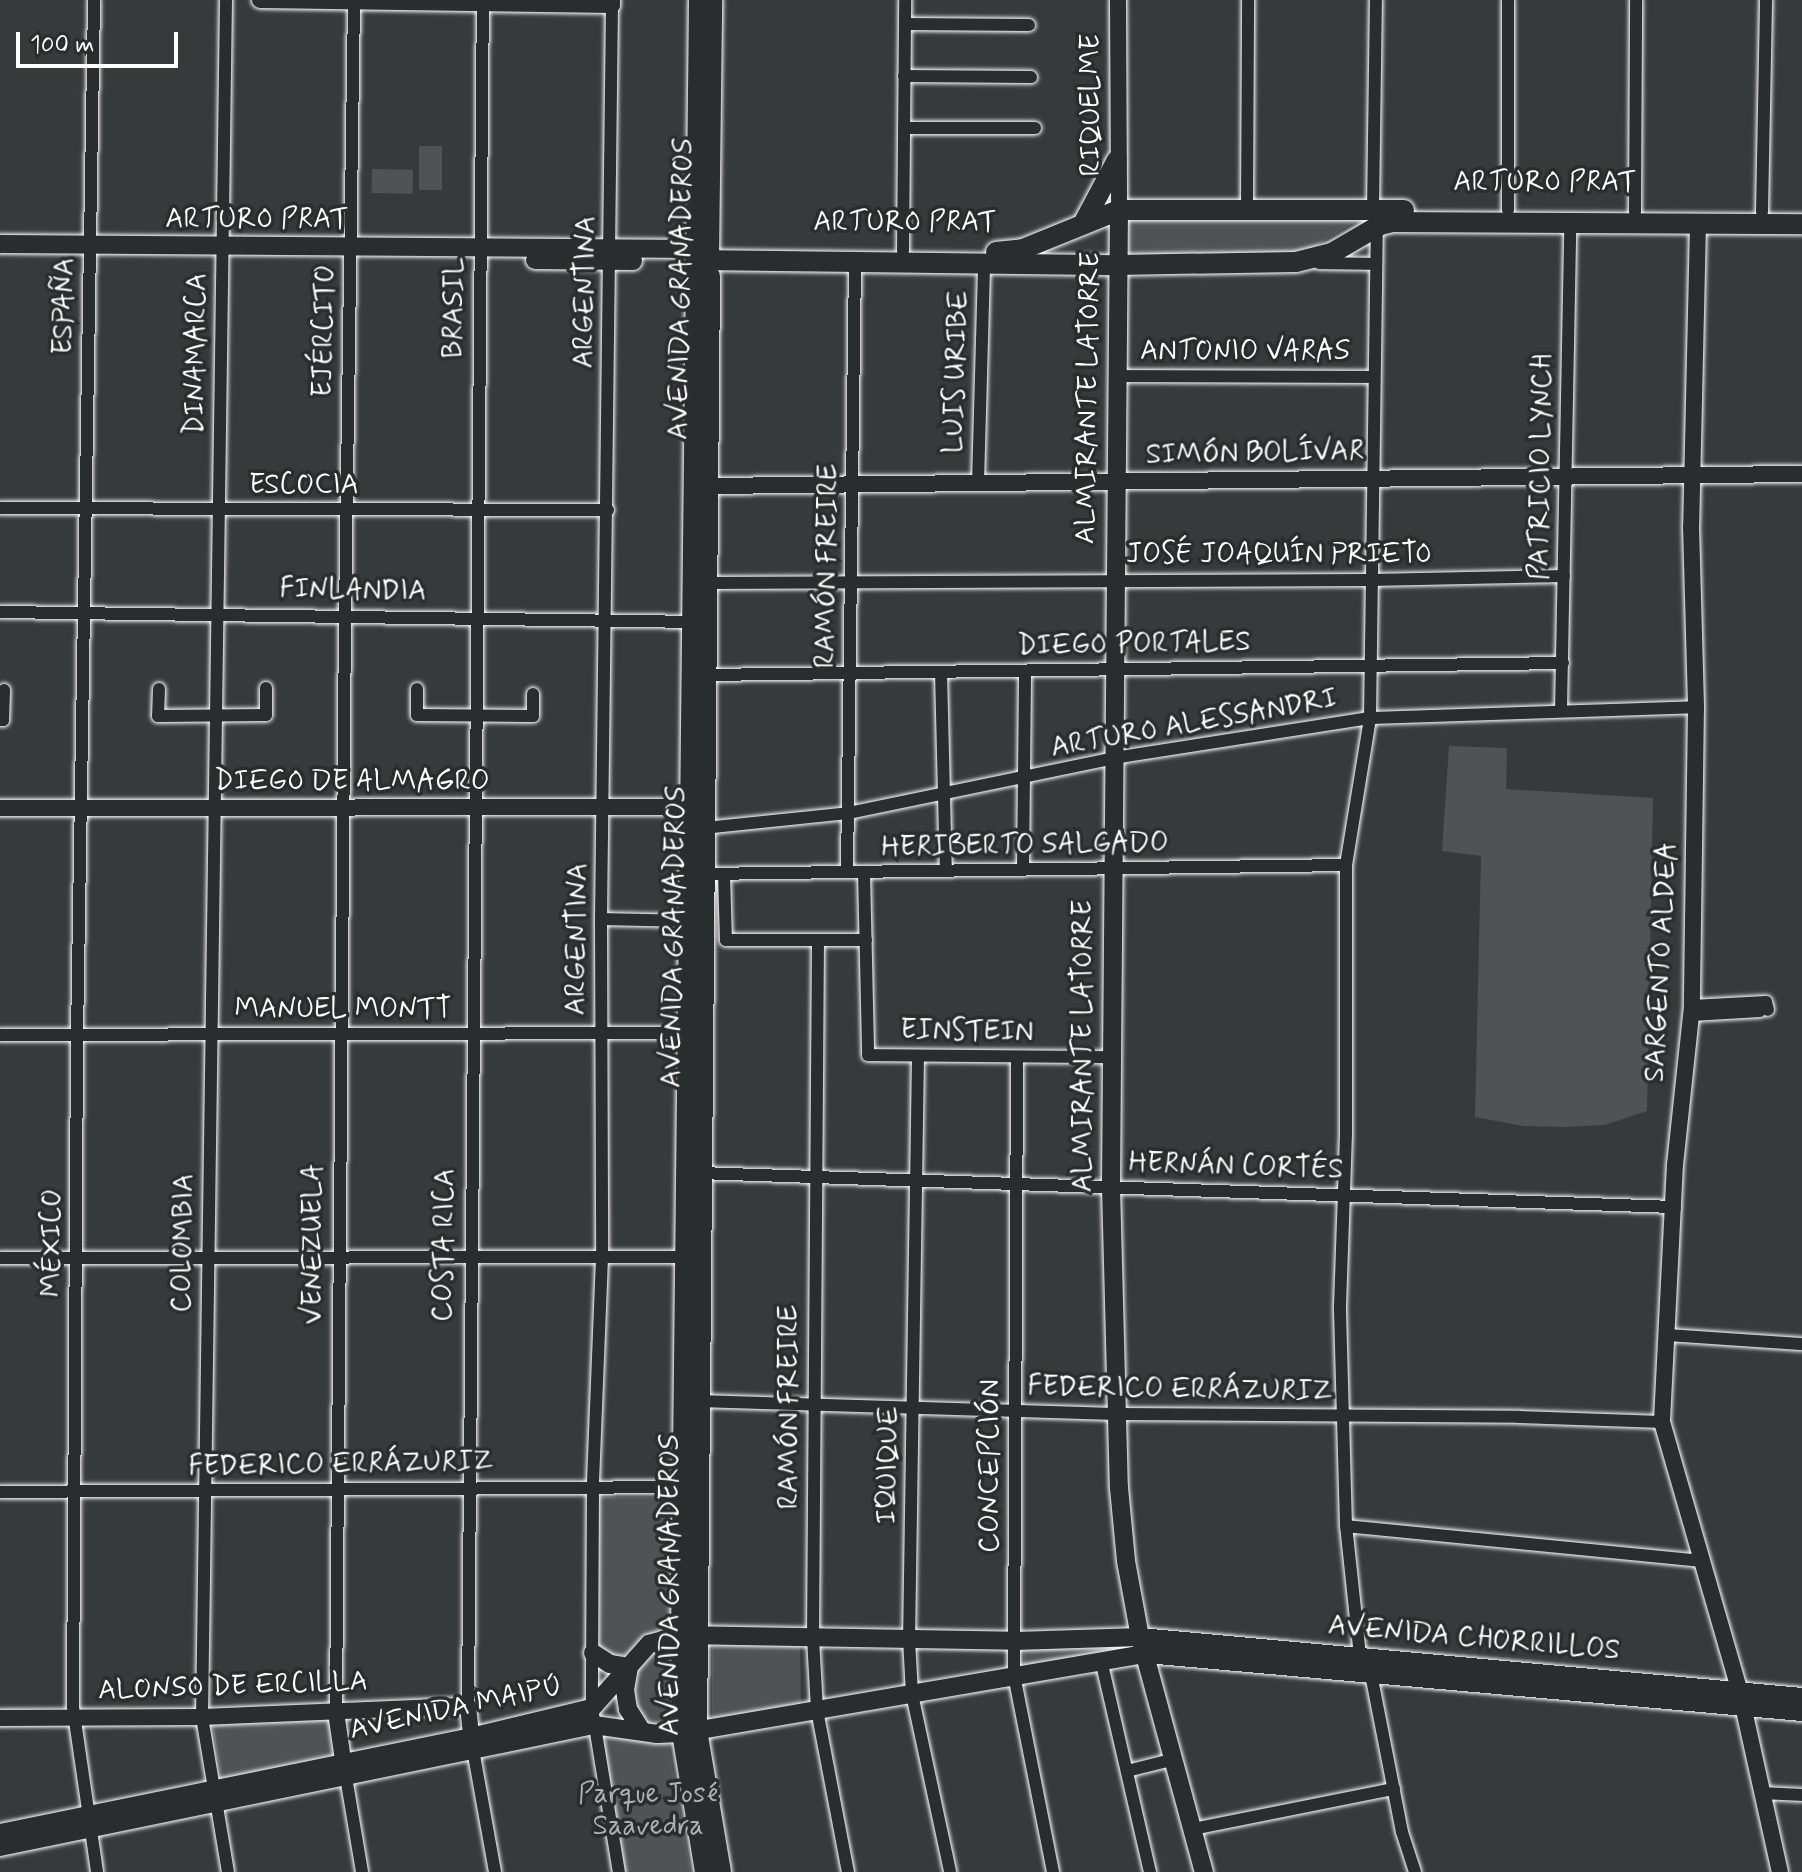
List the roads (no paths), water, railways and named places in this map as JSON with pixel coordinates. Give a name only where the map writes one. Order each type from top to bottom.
[{"type":"main road","name":"AVENIDA GRANADEROS","points":[[699,0],[708,486],[707,583],[699,622],[706,675],[688,921],[687,1033],[698,1401],[689,1635],[689,1732],[705,1872]]},
{"type":"main road","name":"AVENIDA GRANADEROS","points":[[689,1635],[682,1487],[714,874],[697,807],[703,254],[713,0]]},
{"type":"main road","points":[[1084,222],[1117,160]]},
{"type":"main road","name":"ARTURO PRAT","points":[[0,256],[90,252],[703,254],[1023,249],[1119,210],[1247,209],[1375,218],[1508,210],[1802,212]]},
{"type":"main road","name":"ALMIRANTE LATORRE","points":[[1119,210],[1111,1187],[1115,1414],[1123,1535],[1143,1645],[1204,1872]]},
{"type":"main road","name":"ARTURO PRAT","points":[[703,254],[855,261],[1118,265],[1296,262],[1332,253],[1375,218]]},
{"type":"main road","name":"ARTURO PRAT","points":[[1375,218],[1393,222],[1802,224]]},
{"type":"main road","name":"ARTURO PRAT","points":[[0,244],[90,252]]},
{"type":"main road","name":"AVENIDA MAIPÚ","points":[[593,1716],[649,1644],[689,1635],[1143,1645]]},
{"type":"main road","name":"AVENIDA MAIPÚ","points":[[0,1833],[89,1822],[472,1744],[593,1716],[642,1731],[689,1732],[1101,1660],[1143,1645]]},
{"type":"main road","name":"AVENIDA CHORRILLOS","points":[[1143,1645],[1360,1656],[1541,1681],[1742,1699],[1802,1697]]},
{"type":"main road","name":"AVENIDA CHORRILLOS","points":[[1143,1645],[1371,1674],[1541,1681]]},
{"type":"main road","points":[[593,1653],[610,1664],[629,1667],[625,1690],[628,1709],[642,1731]]},
{"type":"main road","points":[[1742,1699],[1802,1712]]},
{"type":"main road","name":"AVENIDA GRANADEROS","points":[[689,1732],[721,1872]]},
{"type":"main road","name":"AVENIDA MAIPÚ","points":[[0,1847],[89,1822]]},
{"type":"street","name":"ESPAÑA","points":[[84,613],[94,0]]},
{"type":"street","name":"DINAMARCA","points":[[217,613],[226,0]]},
{"type":"street","points":[[260,0],[612,2]]},
{"type":"street","points":[[903,251],[905,0]]},
{"type":"street","name":"RIQUELME","points":[[1118,0],[1119,210]]},
{"type":"street","points":[[1247,209],[1248,0]]},
{"type":"street","points":[[1360,1656],[1346,1526],[1340,1306],[1344,1195],[1346,865],[1370,718],[1376,0]]},
{"type":"street","points":[[1508,0],[1508,210]]},
{"type":"street","points":[[1635,212],[1636,0]]},
{"type":"street","points":[[1762,212],[1766,0]]},
{"type":"street","name":"EJÉRCITO","points":[[345,615],[354,1]]},
{"type":"street","name":"BRASIL","points":[[476,617],[483,2]]},
{"type":"street","name":"ARGENTINA","points":[[612,2],[607,620],[601,919],[602,1258],[593,1487],[593,1716],[619,1872]]},
{"type":"street","points":[[905,24],[1029,25]]},
{"type":"street","points":[[904,76],[1031,77]]},
{"type":"street","points":[[904,128],[1035,128]]},
{"type":"street","name":"PATRICIO LYNCH","points":[[1561,710],[1570,224]]},
{"type":"street","name":"SARGENTO ALDEA","points":[[1698,224],[1692,475],[1696,707],[1692,1011],[1678,1138],[1662,1422],[1742,1699],[1780,1872]]},
{"type":"street","name":"RAMÓN FREIRE","points":[[847,872],[855,261]]},
{"type":"street","name":"ARTURO PRAT","points":[[1296,262],[1376,264]]},
{"type":"street","name":"LUIS URIBE","points":[[978,483],[984,263]]},
{"type":"street","name":"ANTONIO VARAS","points":[[1116,376],[1374,377]]},
{"type":"street","name":"SIMÓN BOLÍVAR","points":[[708,486],[1802,474]]},
{"type":"street","name":"ESCOCIA","points":[[0,508],[608,510]]},
{"type":"street","name":"JOSÉ JOAQUÍN PRIETO","points":[[707,583],[1371,580],[1564,576]]},
{"type":"street","name":"FINLANDIA","points":[[0,612],[699,622]]},
{"type":"street","name":"MÉXICO","points":[[84,613],[77,1036],[73,1718],[97,1872]]},
{"type":"street","name":"COLOMBIA","points":[[217,613],[202,1717],[228,1872]]},
{"type":"street","name":"VENEZUELA","points":[[345,615],[336,1712],[362,1872]]},
{"type":"street","name":"COSTA RICA","points":[[476,617],[468,1706],[495,1872]]},
{"type":"street","name":"DIEGO PORTALES","points":[[706,675],[1563,663]]},
{"type":"street","points":[[1023,870],[1025,671]]},
{"type":"street","points":[[941,672],[946,871]]},
{"type":"street","points":[[159,689],[158,716],[266,715],[266,688]]},
{"type":"street","points":[[417,689],[417,715],[533,716],[533,694]]},
{"type":"street","points":[[0,720],[3,720],[4,690]]},
{"type":"street","name":"ARTURO ALESSANDRI","points":[[704,828],[849,813],[1114,758],[1370,718],[1696,707]]},
{"type":"street","name":"DIEGO DE ALMAGRO","points":[[0,808],[697,807]]},
{"type":"street","name":"HERIBERTO SALGADO","points":[[714,874],[1346,865]]},
{"type":"street","points":[[714,874],[726,940],[866,940],[864,872]]},
{"type":"street","points":[[601,919],[688,921]]},
{"type":"street","name":"RAMÓN FREIRE","points":[[818,940],[813,1638],[817,1710],[848,1872]]},
{"type":"street","name":"EINSTEIN","points":[[866,940],[868,1055],[1112,1057]]},
{"type":"street","points":[[1766,1002],[1768,1010],[1692,1011],[1766,1002]]},
{"type":"street","name":"MANUEL MONTT","points":[[0,1035],[687,1033]]},
{"type":"street","name":"IQUIQUE","points":[[918,1056],[909,1639],[912,1694],[950,1872]]},
{"type":"street","name":"CONCEPCIÓN","points":[[1017,1057],[1014,1675],[1053,1872]]},
{"type":"street","name":"HERNÁN CORTÉS","points":[[700,1173],[1675,1207]]},
{"type":"street","points":[[0,1258],[692,1257]]},
{"type":"street","points":[[1666,1335],[1802,1344]]},
{"type":"street","name":"FEDERICO ERRÁZURIZ","points":[[698,1401],[1015,1412],[1662,1422]]},
{"type":"street","name":"FEDERICO ERRÁZURIZ","points":[[0,1492],[682,1487]]},
{"type":"street","points":[[1346,1526],[1701,1561]]},
{"type":"street","points":[[1101,1660],[1150,1872]]},
{"type":"street","points":[[1371,1674],[1408,1872]]},
{"type":"street","name":"ALONSO DE ERCILLA","points":[[0,1718],[202,1717],[336,1712],[352,1708],[468,1706]]},
{"type":"street","points":[[1127,1771],[1175,1759]]},
{"type":"street","points":[[1193,1829],[1394,1789]]},
{"type":"street","points":[[1763,1793],[1802,1795]]},
{"type":"street","points":[[1402,1832],[1415,1872]]},
{"type":"park label","name":"Parque José Saavedra","points":[[648,1811]]}]
